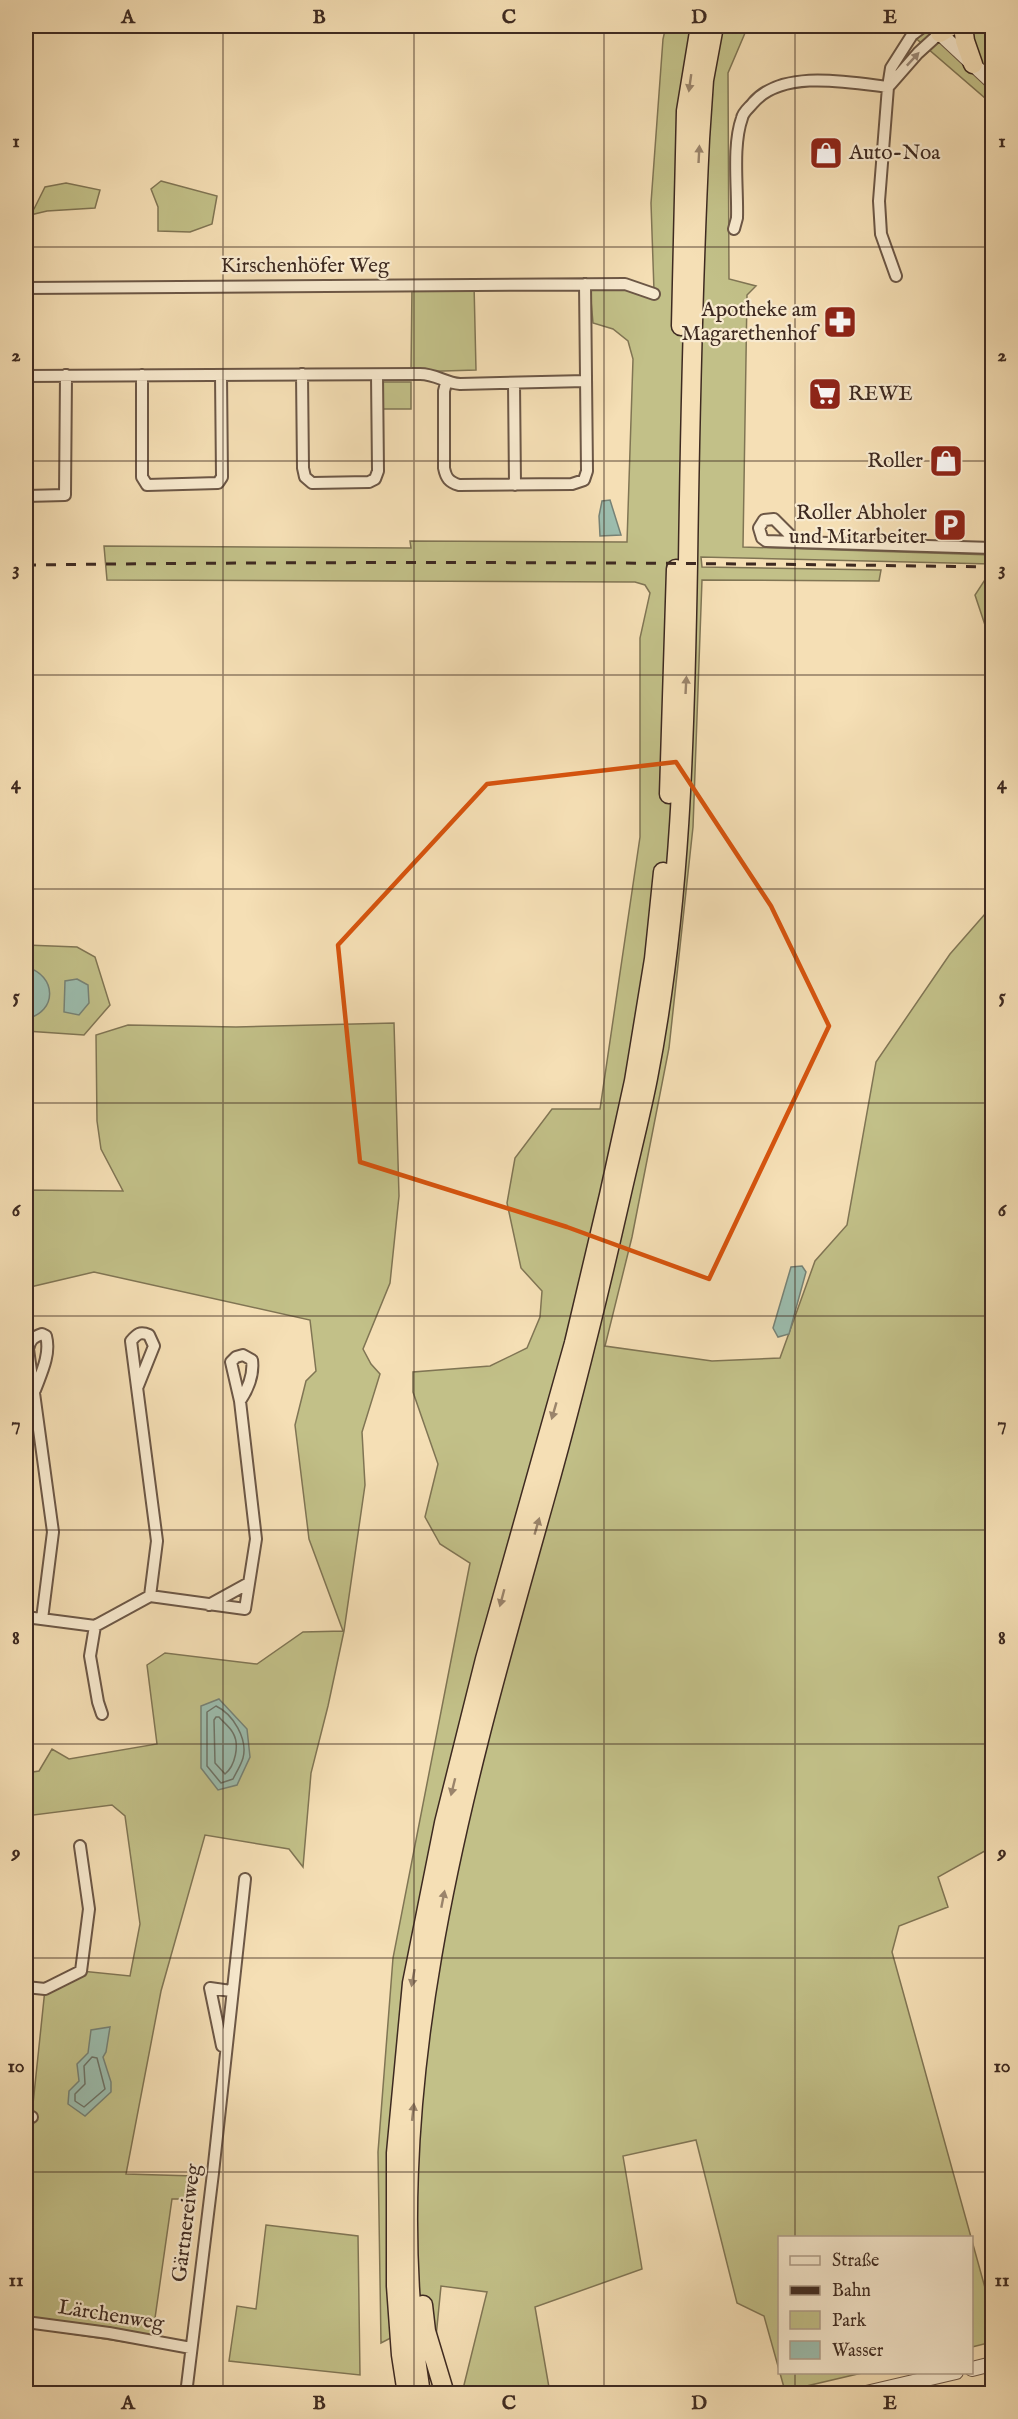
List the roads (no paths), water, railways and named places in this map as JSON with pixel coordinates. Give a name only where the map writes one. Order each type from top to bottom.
[{"type":"highway","points":[[407,2394],[401,2355],[396,2286],[396,2153],[412,1983],[444,1823],[483,1670],[579,1349],[634,1081],[654,959],[668,834],[686,111],[700,26]]},
{"type":"highway","points":[[421,2394],[414,2344],[406,2191],[426,1983],[457,1830],[498,1662],[648,1077],[671,926],[680,807],[687,655],[699,150],[704,80],[714,26]]},
{"type":"highway","points":[[963,26],[965,41],[973,63]]},
{"type":"highway","points":[[406,2191],[413,2213],[426,2331],[445,2394]]},
{"type":"street","points":[[937,27],[993,82]]},
{"type":"street","points":[[888,87],[937,27]]},
{"type":"street","points":[[896,276],[882,234],[879,201],[891,68],[912,35],[937,27]]},
{"type":"street","points":[[734,229],[737,218],[738,137],[742,115],[759,95],[782,84],[809,81],[888,87]]},
{"type":"street","points":[[446,383],[444,391],[444,468],[448,480],[459,485],[515,485],[572,484],[584,480],[587,471],[585,284]]},
{"type":"street","name":"Kirschenhöfer Weg","points":[[26,288],[625,284],[654,294]]},
{"type":"street","points":[[302,374],[303,468],[305,477],[312,483],[369,482],[375,478],[378,471],[377,375]]},
{"type":"street","points":[[26,376],[430,374],[446,383],[586,381]]},
{"type":"street","points":[[26,496],[65,495],[66,375]]},
{"type":"street","points":[[141,375],[142,477],[147,484],[218,483],[222,477],[221,375]]},
{"type":"street","points":[[514,383],[515,485]]},
{"type":"street","points":[[797,542],[993,548]]},
{"type":"street","points":[[138,1386],[157,1541],[150,1596]]},
{"type":"street","points":[[35,1390],[53,1532],[42,1619]]},
{"type":"street","points":[[26,1617],[95,1626],[150,1596],[245,1609],[256,1539],[240,1401]]},
{"type":"street","points":[[208,1605],[249,1583]]},
{"type":"street","points":[[95,1626],[90,1656],[102,1714]]},
{"type":"street","points":[[26,1987],[45,1989],[81,1971],[89,1909],[80,1846]]},
{"type":"street","name":"Gärtnereiweg","points":[[186,2394],[245,1879]]},
{"type":"street","name":"Gärtnereiweg","points":[[224,2057],[210,1988],[231,1991]]},
{"type":"street","name":"Lärchenweg","points":[[26,2322],[109,2333],[191,2348]]},
{"type":"street","points":[[973,2369],[993,2364]]},
{"type":"street","points":[[862,2394],[952,2374]]},
{"type":"water","points":[[610,500],[621,535],[600,536],[599,516],[602,501]]},
{"type":"water","points":[[26,967],[36,971],[44,978],[50,993],[44,1009],[26,1019]]},
{"type":"water","points":[[77,979],[88,985],[89,1003],[79,1015],[64,1012],[65,981]]},
{"type":"water","points":[[802,1266],[806,1272],[789,1334],[778,1337],[773,1328],[791,1267]]},
{"type":"water","points":[[219,1699],[247,1729],[250,1757],[237,1785],[218,1790],[201,1768],[201,1706]]},
{"type":"water","points":[[110,2027],[103,2057],[111,2082],[111,2092],[85,2116],[68,2104],[69,2091],[79,2081],[77,2064],[88,2053],[91,2030]]},
{"type":"railway","points":[[26,565],[509,563],[992,567]]},
{"type":"place","name":"Auto-Noa","points":[[826,153]]},
{"type":"place","name":"Apotheke am Magarethenhof","points":[[840,322]]},
{"type":"place","name":"REWE","points":[[825,394]]},
{"type":"place","name":"Roller","points":[[946,461]]},
{"type":"place","name":"Roller Abholer und Mitarbeiter","points":[[950,525]]}]
